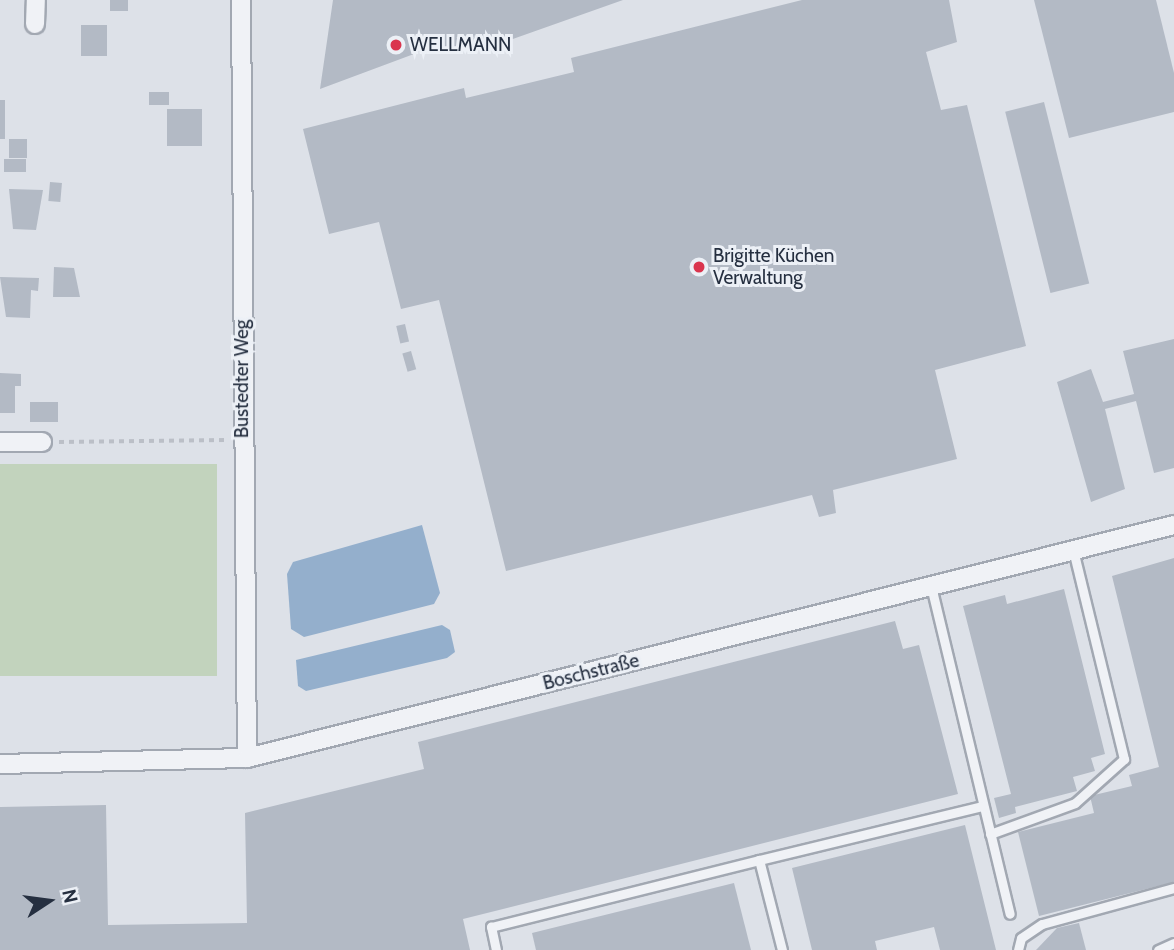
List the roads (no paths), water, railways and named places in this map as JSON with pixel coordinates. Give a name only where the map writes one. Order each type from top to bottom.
[{"type":"street","points":[[35,24],[36,0]]},
{"type":"street","name":"Bustedter Weg","points":[[241,0],[242,440],[247,758]]},
{"type":"street","points":[[0,442],[42,442]]},
{"type":"street","name":"Boschstraße","points":[[0,764],[247,758],[1174,525]]},
{"type":"lane","points":[[990,834],[1075,803],[1124,759],[1073,550]]},
{"type":"lane","points":[[931,586],[1010,914]]},
{"type":"lane","points":[[496,950],[491,927],[983,806]]},
{"type":"lane","points":[[759,860],[782,950]]},
{"type":"lane","points":[[1018,950],[1021,938],[1042,923],[1174,888]]},
{"type":"lane","points":[[1158,950],[1174,943]]},
{"type":"water","points":[[422,525],[440,593],[434,604],[304,637],[291,629],[287,574],[293,562]]},
{"type":"water","points":[[442,625],[450,630],[455,652],[447,658],[306,691],[298,686],[296,660]]},
{"type":"place","name":"WELLMANN","points":[[396,45]]},
{"type":"place","name":"Brigitte Küchen Verwaltung","points":[[699,267]]}]
